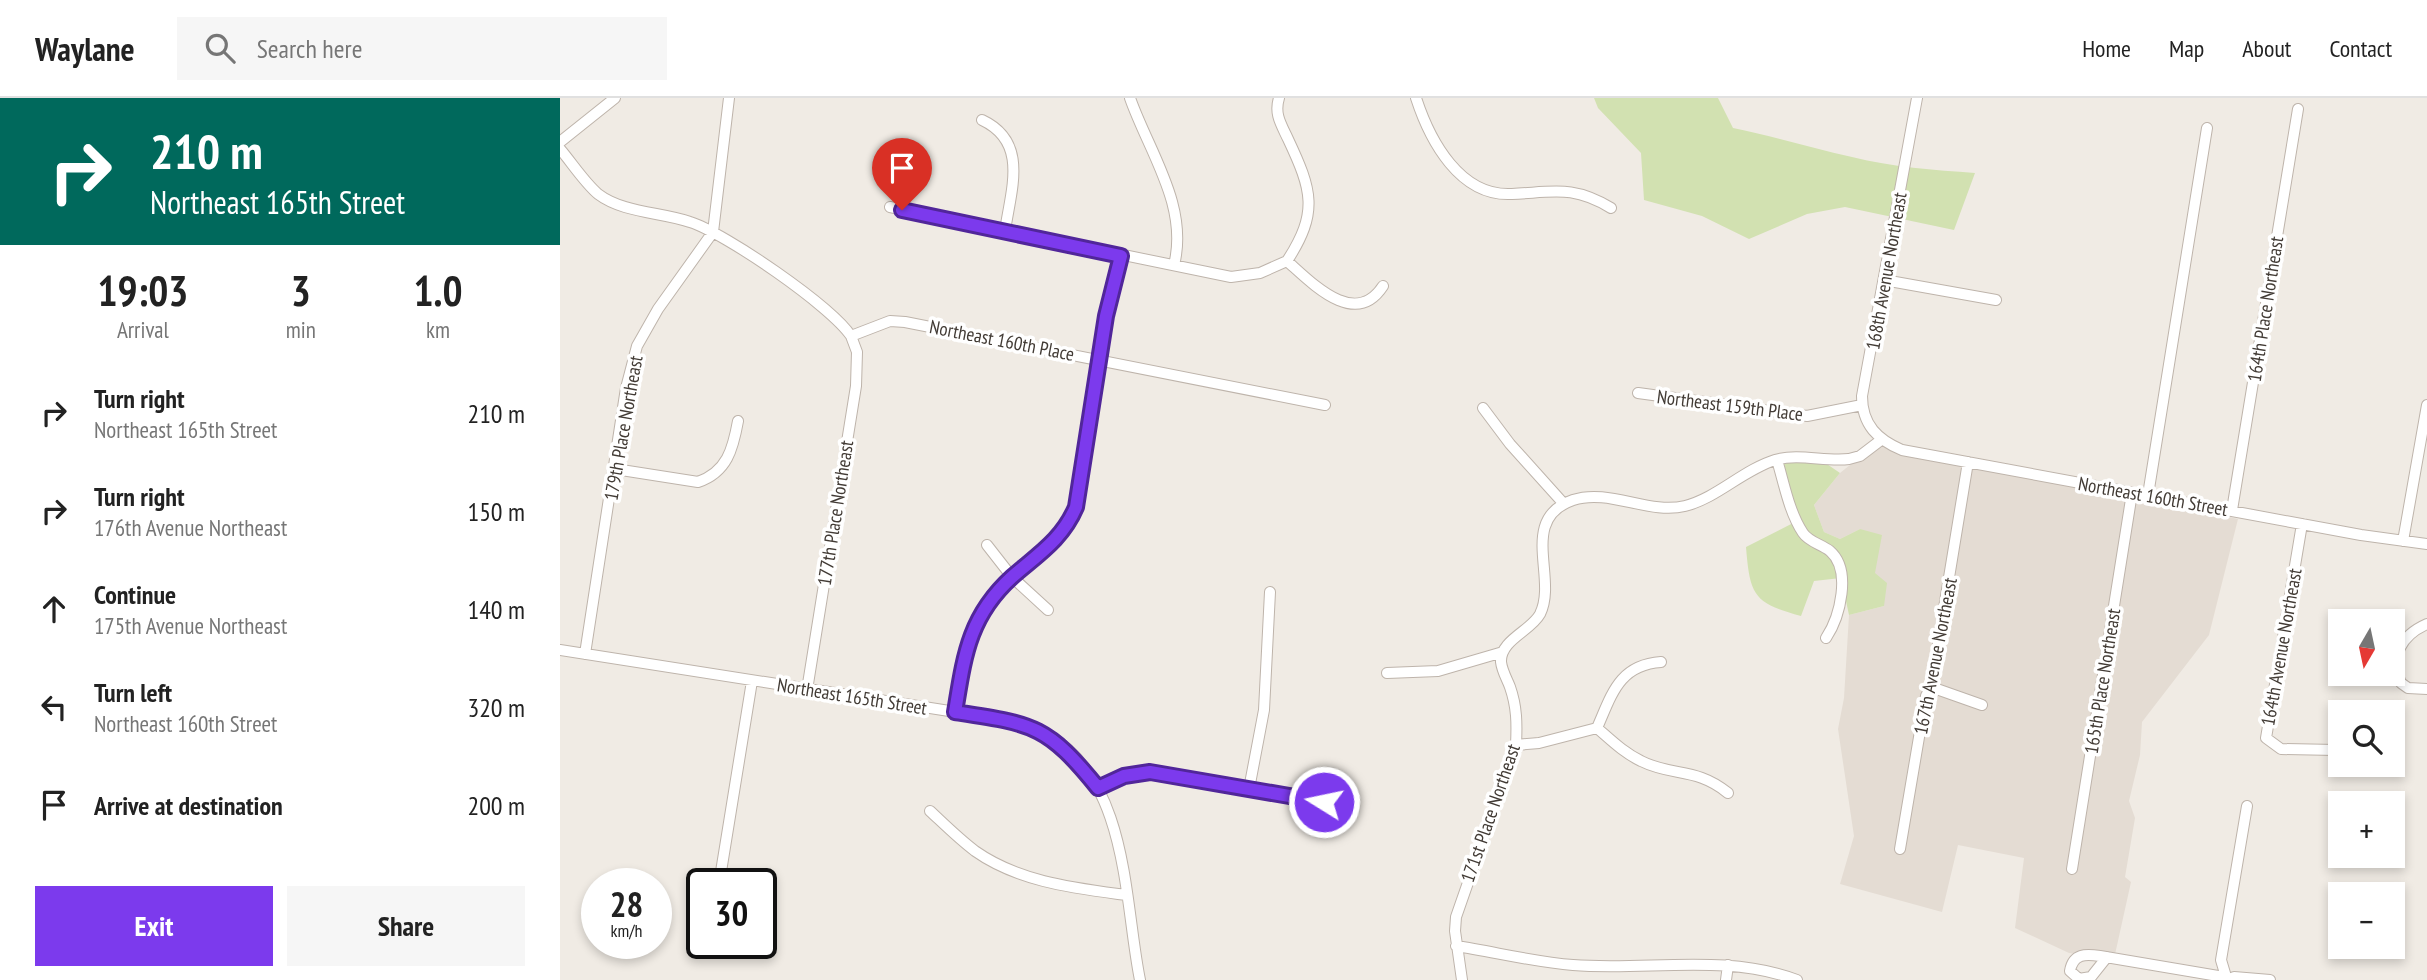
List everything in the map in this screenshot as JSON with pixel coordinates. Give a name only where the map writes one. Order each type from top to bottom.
[{"type":"street","points":[[560,142],[615,98]]},
{"type":"street","name":"179th Place Northeast","points":[[585,654],[626,388],[636,346],[713,232],[729,98]]},
{"type":"street","points":[[1130,98],[1176,213],[1179,242],[1174,265]]},
{"type":"street","points":[[890,207],[1231,277],[1261,273],[1287,261],[1303,237],[1310,207],[1307,186],[1276,115],[1279,98]]},
{"type":"street","points":[[1416,98],[1436,141],[1457,171],[1484,191],[1514,194],[1533,191],[1588,194],[1611,208]]},
{"type":"street","name":"168th Avenue Northeast","points":[[1862,405],[1917,98]]},
{"type":"street","name":"164th Place Northeast","points":[[2232,510],[2298,108]]},
{"type":"street","points":[[982,120],[997,127],[1006,137],[1014,159],[1005,231]]},
{"type":"street","points":[[2148,495],[2207,128]]},
{"type":"street","points":[[560,149],[598,193],[615,203],[661,213],[713,232],[844,325],[851,336]]},
{"type":"street","points":[[955,712],[963,659],[972,633],[990,600],[1062,533],[1076,507],[1114,273],[1121,256]]},
{"type":"street","points":[[1287,261],[1338,302],[1366,302],[1376,297],[1383,286]]},
{"type":"street","points":[[1884,280],[1996,300]]},
{"type":"street","name":"Northeast 160th Place","points":[[851,336],[890,321],[905,322],[1099,358],[1325,405]]},
{"type":"street","name":"177th Place Northeast","points":[[807,690],[856,386],[856,352],[851,336]]},
{"type":"street","name":"Northeast 159th Place","points":[[1638,393],[1807,416],[1862,405]]},
{"type":"street","points":[[1387,673],[1438,671],[1503,652],[1536,621],[1545,597],[1543,531],[1564,504],[1584,497],[1683,507],[1777,460],[1849,459],[1860,456],[1881,440],[1870,428],[1862,405]]},
{"type":"street","points":[[2403,541],[2427,405]]},
{"type":"street","points":[[1483,408],[1510,444],[1564,504]]},
{"type":"street","points":[[615,469],[698,482],[709,478],[726,462],[734,444],[738,421]]},
{"type":"street","name":"Northeast 160th Street","points":[[1881,440],[1902,450],[2302,524],[2427,544]]},
{"type":"street","points":[[1777,460],[1802,532],[1839,561],[1842,574],[1840,595],[1834,627],[1826,638]]},
{"type":"street","name":"167th Avenue Northeast","points":[[1900,849],[1926,696],[1931,687],[1968,462]]},
{"type":"street","name":"165th Place Northeast","points":[[2072,869],[2132,493]]},
{"type":"street","name":"164th Avenue Northeast","points":[[2302,524],[2266,738],[2272,746],[2281,749],[2328,750]]},
{"type":"street","points":[[987,545],[1012,577],[1048,610]]},
{"type":"street","points":[[1250,789],[1264,710],[1270,592]]},
{"type":"street","points":[[2427,624],[2413,630],[2403,640],[2395,666],[2401,683],[2408,688],[2427,689]]},
{"type":"street","name":"Northeast 165th Street","points":[[560,650],[1019,723],[1052,737],[1069,751],[1098,788],[1118,847],[1140,980]]},
{"type":"street","name":"171st Place Northeast","points":[[1462,980],[1456,946],[1456,917],[1462,895],[1481,852],[1516,745],[1517,717],[1501,662],[1503,652]]},
{"type":"street","points":[[1516,745],[1539,743],[1597,728],[1624,676],[1644,663],[1661,662]]},
{"type":"street","points":[[722,868],[752,681]]},
{"type":"street","points":[[1931,687],[1982,705]]},
{"type":"street","points":[[1597,728],[1625,753],[1642,762],[1700,775],[1728,793]]},
{"type":"street","points":[[1098,788],[1124,776],[1150,772],[1324,802]]},
{"type":"street","points":[[2227,980],[2221,960],[2247,806]]},
{"type":"street","points":[[930,811],[975,851],[1003,867],[1076,888],[1126,895]]},
{"type":"street","points":[[1456,946],[1572,965],[1728,965],[1762,970],[1797,980]]},
{"type":"street","points":[[2107,957],[2227,980],[2234,976],[2270,980]]},
{"type":"street","points":[[1726,980],[1728,965]]},
{"type":"shaded area","points":[[1881,440],[2238,519],[2209,635],[2142,722],[2140,755],[2129,801],[2135,818],[2125,877],[2131,882],[2114,959],[2069,953],[2015,928],[2024,858],[1958,845],[1942,912],[1840,884],[1854,836],[1838,729],[1844,698],[1849,615],[1884,606],[1860,529],[1840,539],[1824,532],[1814,505],[1840,473]]},
{"type":"green space","points":[[1594,98],[1718,98],[1733,128],[1882,163],[1975,173],[1954,230],[1845,207],[1807,214],[1749,239],[1702,216],[1644,200],[1641,153],[1598,108]]},
{"type":"green space","points":[[1777,460],[1821,460],[1840,473],[1814,505],[1824,532],[1840,539],[1860,529],[1882,535],[1875,573],[1887,583],[1884,606],[1849,615],[1841,578],[1814,581],[1801,616],[1773,606],[1757,595],[1750,576],[1746,547],[1797,521]]},
{"type":"route","points":[[902,210],[1121,256],[1114,273],[1106,316],[1076,507],[1062,533],[1037,558],[1012,577],[980,615],[963,659],[955,712],[1019,723],[1037,729],[1069,751],[1098,788],[1124,776],[1150,772],[1324,802]]}]
